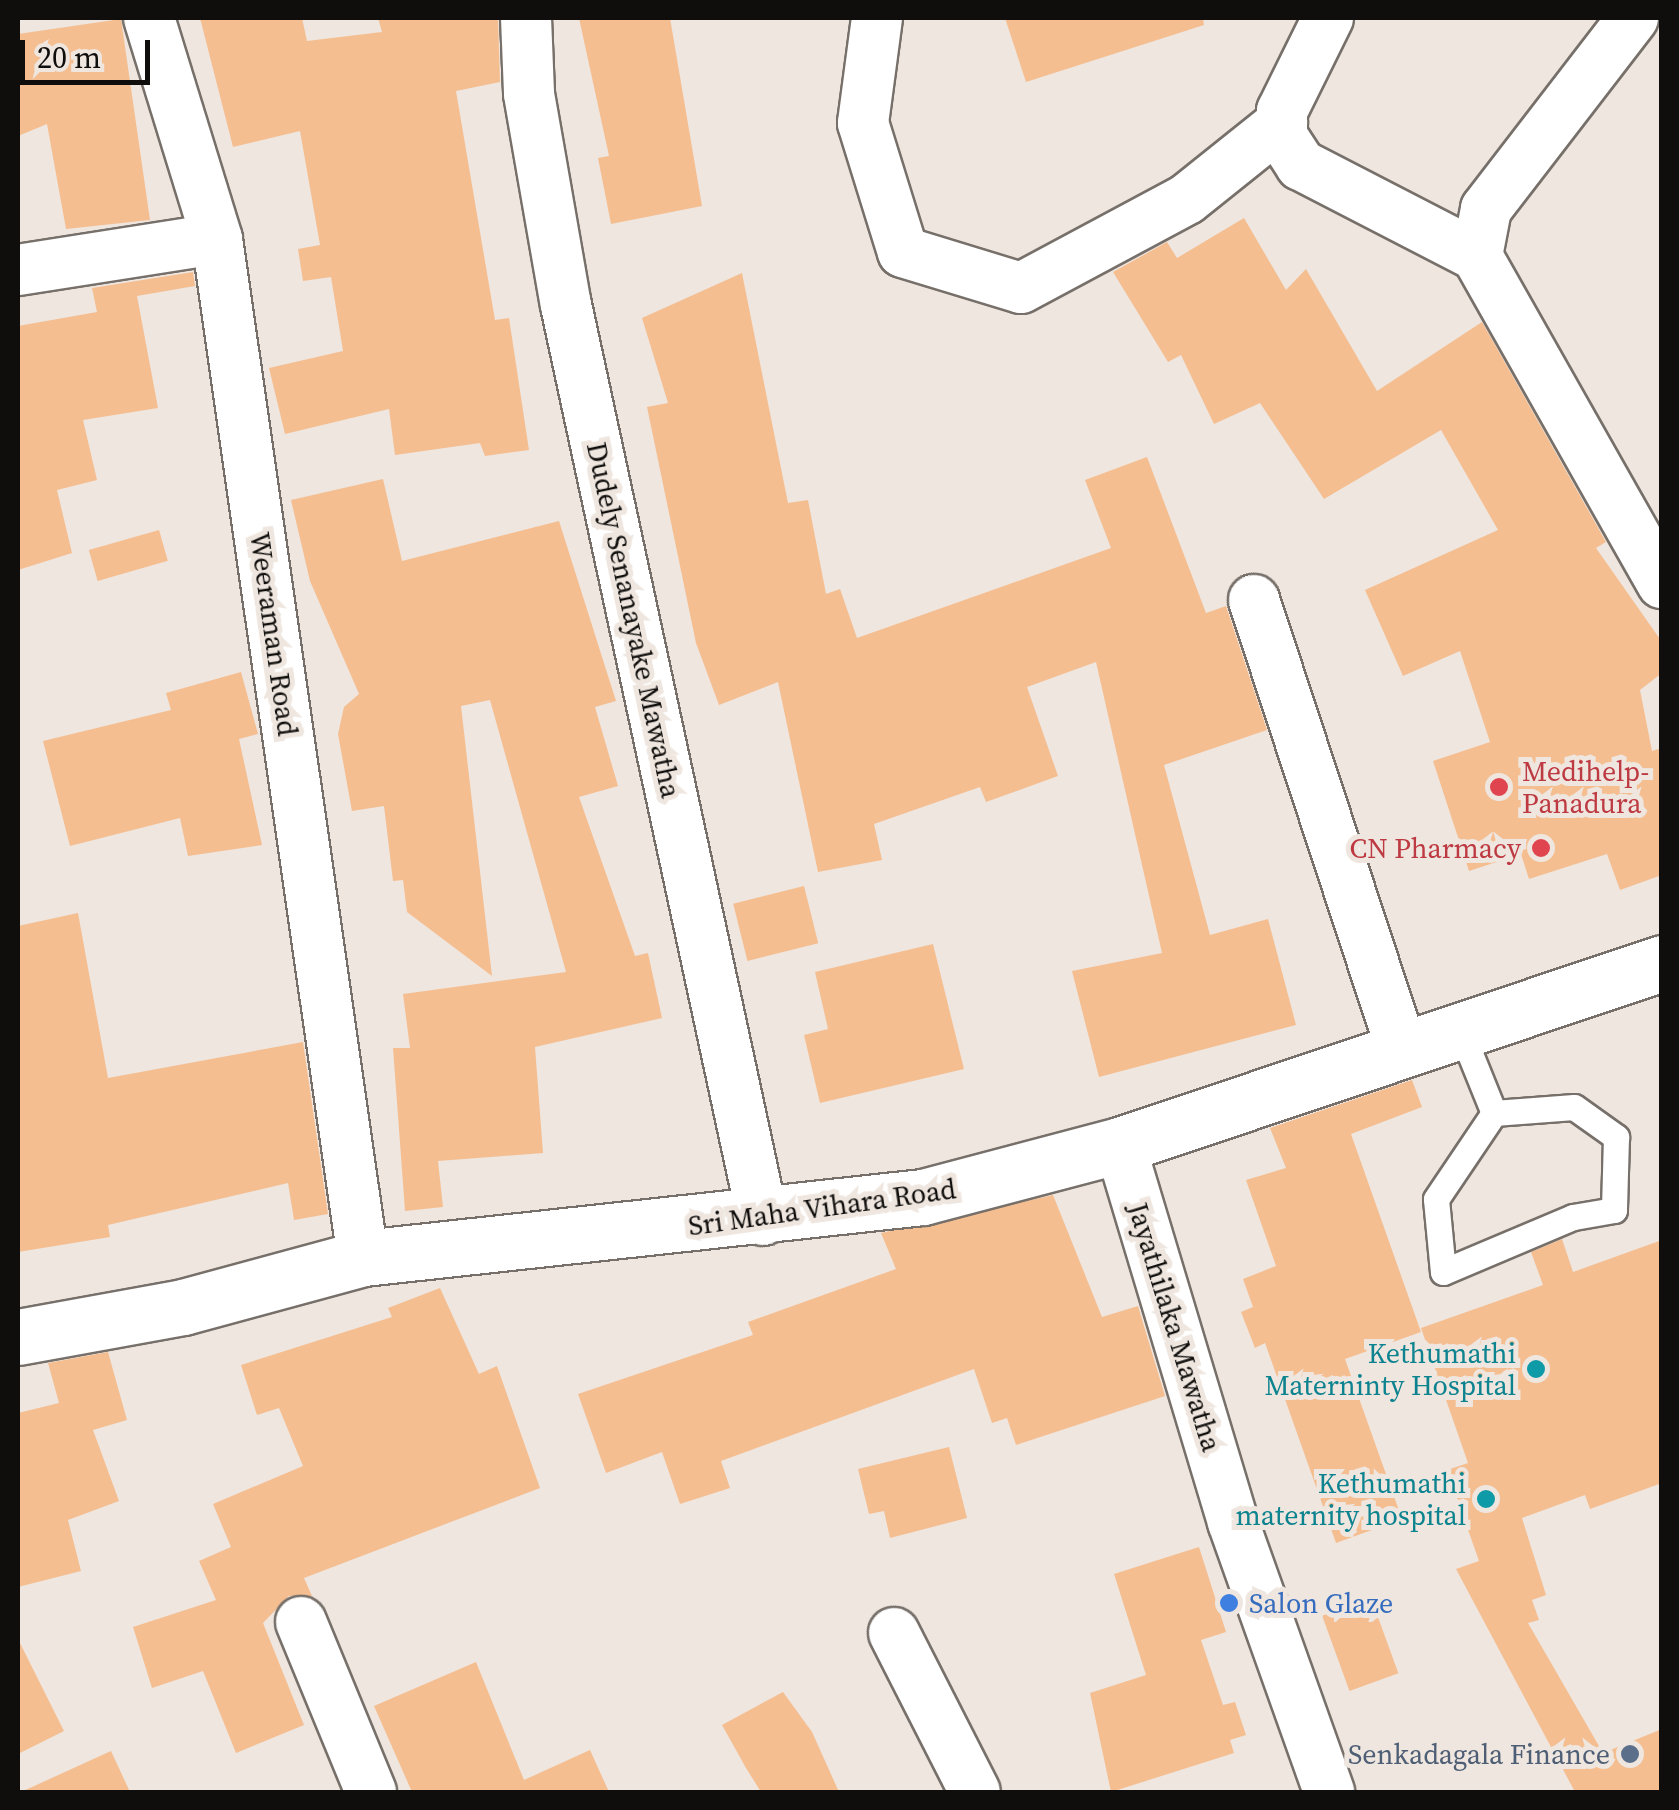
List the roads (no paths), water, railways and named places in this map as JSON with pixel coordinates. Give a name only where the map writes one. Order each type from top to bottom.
[{"type":"street","name":"Weeraman Road","points":[[149,18],[217,238],[363,1258]]},
{"type":"street","name":"Dudely Senanayake Mawatha","points":[[526,18],[529,94],[566,305],[763,1220]]},
{"type":"street","points":[[876,18],[863,122],[903,252],[1021,288],[1187,198],[1282,123],[1328,18]]},
{"type":"street","points":[[1477,256],[1486,209],[1633,18]]},
{"type":"street","points":[[1282,123],[1302,165],[1477,256],[1662,583]]},
{"type":"street","points":[[18,270],[217,238]]},
{"type":"street","points":[[1254,600],[1402,1050]]},
{"type":"street","name":"Sri Maha Vihara Road","points":[[18,1337],[182,1307],[363,1258],[763,1220],[922,1198],[1120,1145],[1662,964]]},
{"type":"street","name":"Jayathilaka Mawatha","points":[[1120,1145],[1233,1522],[1329,1792]]},
{"type":"street","points":[[301,1622],[371,1792]]},
{"type":"street","points":[[894,1633],[975,1792]]},
{"type":"lane","points":[[1460,1030],[1494,1113]]},
{"type":"lane","points":[[1574,1106],[1616,1137],[1614,1210],[1573,1217],[1444,1272],[1436,1199],[1494,1113],[1574,1106]]},
{"type":"place","name":"Medihelp- Panadura","points":[[1499,787]]},
{"type":"place","name":"CN Pharmacy","points":[[1541,848]]},
{"type":"place","name":"Kethumathi Materninty Hospital","points":[[1536,1369]]},
{"type":"place","name":"Kethumathi maternity hospital","points":[[1486,1499]]},
{"type":"place","name":"Salon Glaze","points":[[1229,1603]]},
{"type":"place","name":"Senkadagala Finance","points":[[1630,1754]]}]
